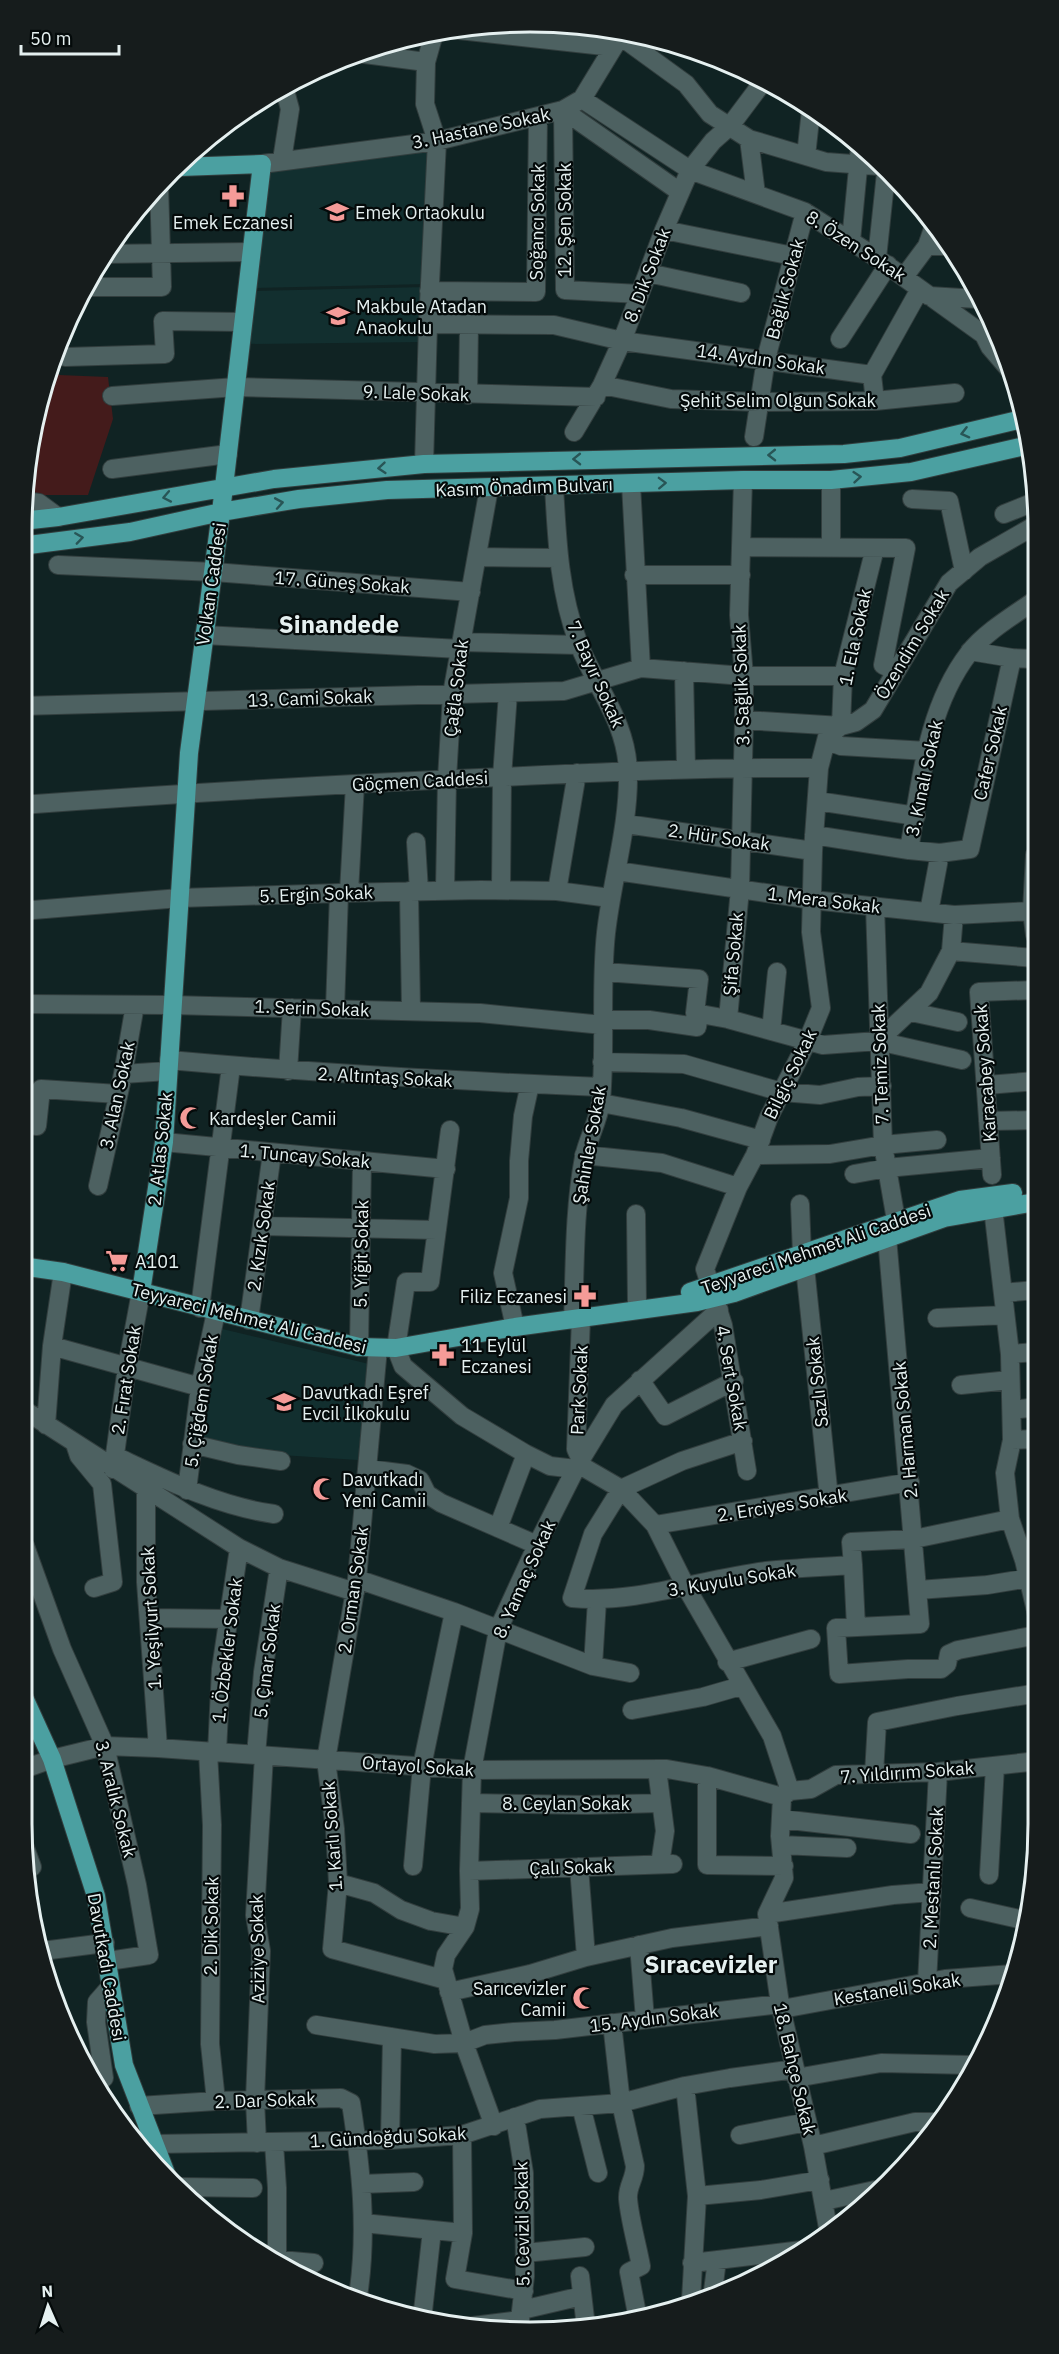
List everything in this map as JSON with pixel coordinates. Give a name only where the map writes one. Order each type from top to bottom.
[{"type":"main road","points":[[188,167],[262,164]]},
{"type":"main road","name":"Volkan Caddesi","points":[[172,1005],[195,701],[214,572],[262,164]]},
{"type":"main road","name":"Kasım Önadım Bulvarı","points":[[32,520],[274,478],[424,464],[844,454],[900,448],[1015,419]]},
{"type":"main road","name":"Kasım Önadım Bulvarı","points":[[32,545],[130,532],[299,500],[387,490],[743,480],[831,480],[911,472],[1020,448]]},
{"type":"main road","name":"2. Atlas Sokak","points":[[141,1292],[164,1142],[172,1005]]},
{"type":"main road","name":"Teyyareci Mehmet Ali Caddesi","points":[[32,1268],[63,1272],[359,1347],[387,1348],[715,1298],[896,1220],[960,1200],[1028,1191]]},
{"type":"main road","name":"Teyyareci Mehmet Ali Caddesi","points":[[803,1260],[887,1237],[944,1218],[1028,1203]]},
{"type":"main road","points":[[32,1276],[43,1270]]},
{"type":"main road","name":"Teyyareci Mehmet Ali Caddesi","points":[[584,1318],[637,1306],[715,1298]]},
{"type":"main road","name":"Davutkadı Caddesi","points":[[32,1715],[52,1759],[96,1896],[124,2065],[151,2148]]},
{"type":"street","points":[[515,32],[602,37]]},
{"type":"street","name":"3. Hastane Sokak","points":[[262,164],[437,141],[563,110],[582,99],[618,40]]},
{"type":"street","points":[[622,40],[686,84],[710,114],[749,139],[826,162],[859,156]]},
{"type":"street","points":[[424,464],[429,291],[437,141],[425,104],[426,62],[432,41]]},
{"type":"street","points":[[377,56],[426,62]]},
{"type":"street","name":"8. Dik Sokak","points":[[574,432],[599,391],[622,341],[664,230],[690,170],[713,141],[730,126],[759,88]]},
{"type":"street","points":[[282,160],[290,109],[286,95]]},
{"type":"street","name":"8. Özen Sokak","points":[[582,99],[690,170],[805,212],[883,261],[989,338]]},
{"type":"street","points":[[563,110],[680,192]]},
{"type":"street","name":"12. Şen Sokak","points":[[563,110],[565,290],[640,294]]},
{"type":"street","name":"Soğancı Sokak","points":[[429,291],[536,292],[538,116]]},
{"type":"street","points":[[806,156],[810,118]]},
{"type":"street","points":[[749,139],[756,194]]},
{"type":"street","points":[[851,242],[860,157]]},
{"type":"street","points":[[840,339],[883,261],[886,181]]},
{"type":"street","points":[[94,287],[162,287],[160,196]]},
{"type":"street","name":"Bağlık Sokak","points":[[754,437],[766,359],[805,212]]},
{"type":"street","points":[[664,230],[794,256]]},
{"type":"street","points":[[904,277],[927,246],[931,235]]},
{"type":"street","points":[[927,246],[939,246]]},
{"type":"street","points":[[114,254],[252,252]]},
{"type":"street","points":[[648,273],[741,292]]},
{"type":"street","points":[[924,292],[970,298]]},
{"type":"street","name":"8. Özen Sokak","points":[[872,375],[924,292]]},
{"type":"street","points":[[65,357],[165,354],[163,321],[243,322]]},
{"type":"street","name":"14. Aydın Sokak","points":[[428,324],[554,325],[622,341],[872,375]]},
{"type":"street","points":[[468,395],[469,324]]},
{"type":"street","name":"8. Özen Sokak","points":[[984,335],[996,354]]},
{"type":"street","points":[[872,375],[875,402]]},
{"type":"street","name":"9. Lale Sokak","points":[[112,396],[236,387],[468,395],[599,391]]},
{"type":"street","name":"Şehit Selim Olgun Sokak","points":[[599,391],[671,399],[759,402],[875,402],[955,393]]},
{"type":"street","points":[[112,469],[228,454]]},
{"type":"street","name":"3. Sağlık Sokak","points":[[740,889],[744,676],[739,615],[743,480]]},
{"type":"street","points":[[831,480],[831,548]]},
{"type":"street","points":[[631,484],[640,668]]},
{"type":"street","name":"7. Bayır Sokak","points":[[554,486],[558,558],[565,604],[579,645],[623,734],[628,770],[626,824],[610,898]]},
{"type":"street","name":"Çağla Sokak","points":[[445,890],[447,779],[452,694],[489,488]]},
{"type":"street","points":[[912,499],[949,501],[964,571]]},
{"type":"street","points":[[33,503],[39,504],[58,517]]},
{"type":"street","points":[[1004,514],[1026,505]]},
{"type":"street","name":"Özendim Sokak","points":[[744,720],[834,732],[856,722],[873,710],[950,583],[980,557],[1028,529]]},
{"type":"street","points":[[741,547],[906,548],[883,665],[896,671]]},
{"type":"street","name":"1. Ela Sokak","points":[[817,801],[819,768],[834,732],[843,676],[875,548]]},
{"type":"street","points":[[477,557],[558,558]]},
{"type":"street","name":"17. Güneş Sokak","points":[[58,565],[214,572],[471,592]]},
{"type":"street","points":[[634,575],[741,575]]},
{"type":"street","name":"3. Kınalı Sokak","points":[[909,850],[932,724],[952,678],[970,651],[1028,606]]},
{"type":"street","points":[[204,635],[460,645],[579,645]]},
{"type":"street","points":[[970,651],[1028,659]]},
{"type":"street","name":"Cafer Sokak","points":[[970,849],[1012,658]]},
{"type":"street","name":"13. Cami Sokak","points":[[32,706],[564,691],[640,668],[744,676],[843,676]]},
{"type":"street","points":[[684,671],[686,769]]},
{"type":"street","points":[[501,890],[502,777],[508,693]]},
{"type":"street","points":[[834,732],[833,743],[841,746],[927,751]]},
{"type":"street","name":"Göçmen Caddesi","points":[[32,804],[187,793],[628,770],[742,767],[819,768]]},
{"type":"street","points":[[557,891],[577,773]]},
{"type":"street","points":[[335,1009],[355,784]]},
{"type":"street","points":[[817,801],[916,816]]},
{"type":"street","name":"Bilgiç Sokak","points":[[715,1298],[705,1269],[738,1187],[758,1148],[769,1117],[808,1040],[821,1008],[811,933],[813,843],[817,801]]},
{"type":"street","name":"2. Hür Sokak","points":[[626,824],[741,839],[940,853],[970,849]]},
{"type":"street","points":[[411,1011],[416,842]]},
{"type":"street","points":[[929,912],[940,853]]},
{"type":"street","name":"1. Mera Sokak","points":[[617,871],[813,900],[954,915],[1028,911]]},
{"type":"street","name":"Şifa Sokak","points":[[728,1019],[740,889]]},
{"type":"street","name":"5. Ergin Sokak","points":[[32,910],[180,898],[344,892],[557,891],[610,898]]},
{"type":"street","name":"Şahinler Sokak","points":[[584,1318],[577,1202],[584,1155],[601,1095],[606,936],[610,898]]},
{"type":"street","name":"7. Temiz Sokak","points":[[875,906],[883,1144],[896,1220]]},
{"type":"street","points":[[878,1041],[911,1012],[928,993],[951,951],[954,915]]},
{"type":"street","points":[[951,951],[1028,957]]},
{"type":"street","points":[[605,972],[699,979],[697,1014],[728,1019],[823,1045],[878,1041],[962,1060]]},
{"type":"street","points":[[771,1031],[777,972]]},
{"type":"street","name":"Karacabey Sokak","points":[[887,1168],[992,1167],[980,992],[1028,990]]},
{"type":"street","name":"1. Serin Sokak","points":[[32,1004],[172,1005],[480,1013],[603,1022],[649,1020],[697,1027],[697,1014]]},
{"type":"street","name":"3. Alan Sokak","points":[[98,1186],[123,1074],[135,1005]]},
{"type":"street","points":[[288,1071],[292,1008]]},
{"type":"street","points":[[911,1012],[958,1022]]},
{"type":"street","points":[[602,1062],[684,1064],[782,1092],[820,1095],[858,1087],[882,1086]]},
{"type":"street","name":"2. Altıntaş Sokak","points":[[123,1074],[169,1066],[231,1066],[530,1084],[601,1095],[681,1118],[758,1148],[830,1154],[883,1144],[937,1140]]},
{"type":"street","name":"5. Çiğdem Sokak","points":[[187,1490],[208,1310],[219,1148],[231,1066]]},
{"type":"street","points":[[987,1085],[1028,1082]]},
{"type":"street","points":[[515,1327],[503,1273],[519,1198],[519,1161],[523,1116],[530,1084]]},
{"type":"street","points":[[32,1125],[37,1126],[41,1089],[118,1094]]},
{"type":"street","points":[[988,1121],[1028,1120]]},
{"type":"street","points":[[262,1226],[437,1230],[450,1130]]},
{"type":"street","name":"1. Tuncay Sokak","points":[[164,1142],[446,1169]]},
{"type":"street","name":"2. Kızık Sokak","points":[[249,1320],[272,1153]]},
{"type":"street","points":[[584,1155],[662,1163],[738,1187]]},
{"type":"street","name":"5. Yiğit Sokak","points":[[359,1347],[363,1229],[362,1161]]},
{"type":"street","points":[[854,1174],[887,1168]]},
{"type":"street","name":"Sazlı Sokak","points":[[800,1204],[803,1260],[829,1498]]},
{"type":"street","points":[[993,1208],[1010,1354],[1012,1440],[1005,1473],[1010,1519],[1028,1553]]},
{"type":"street","points":[[636,1214],[637,1306]]},
{"type":"street","name":"2. Orman Sokak","points":[[326,1760],[356,1585],[368,1469],[387,1348],[406,1282],[430,1282],[437,1230]]},
{"type":"street","name":"2. Harman Sokak","points":[[856,1627],[920,1624],[910,1482],[887,1237]]},
{"type":"street","points":[[46,1425],[52,1346],[63,1272]]},
{"type":"street","points":[[1003,1293],[1028,1291]]},
{"type":"street","name":"2. Fırat Sokak","points":[[114,1462],[127,1367],[141,1292]]},
{"type":"street","name":"8. Yamaç Sokak","points":[[465,1927],[470,1909],[472,1770],[498,1630],[578,1464],[614,1405],[715,1298]]},
{"type":"street","name":"4. Sert Sokak","points":[[715,1298],[734,1381],[747,1471]]},
{"type":"street","points":[[936,1318],[1005,1315]]},
{"type":"street","name":"Park Sokak","points":[[578,1464],[576,1449],[584,1318]]},
{"type":"street","points":[[52,1346],[200,1387]]},
{"type":"street","points":[[387,1348],[403,1366],[462,1416],[550,1466],[578,1464],[621,1489],[655,1526],[727,1662],[772,1736],[786,1794],[781,1819],[784,1872],[798,1910]]},
{"type":"street","points":[[1010,1354],[1028,1353]]},
{"type":"street","points":[[640,1380],[665,1416],[734,1381]]},
{"type":"street","points":[[961,1384],[1010,1380]]},
{"type":"street","points":[[1012,1410],[1028,1408]]},
{"type":"street","points":[[32,1415],[74,1442],[114,1462],[245,1510],[274,1514]]},
{"type":"street","points":[[1012,1440],[1028,1439]]},
{"type":"street","points":[[621,1489],[682,1461],[743,1441]]},
{"type":"street","points":[[74,1442],[79,1456],[102,1484],[113,1582],[94,1588]]},
{"type":"street","points":[[192,1444],[238,1455],[281,1461]]},
{"type":"street","points":[[498,1528],[526,1454]]},
{"type":"street","points":[[114,1462],[146,1488],[239,1548],[279,1568],[356,1585],[454,1612],[593,1666],[630,1673]]},
{"type":"street","points":[[368,1469],[407,1473],[420,1480],[427,1494],[537,1545]]},
{"type":"street","name":"2. Erciyes Sokak","points":[[655,1526],[829,1498],[910,1482]]},
{"type":"street","name":"1. Yeşilyurt Sokak","points":[[146,1488],[146,1582],[158,1748]]},
{"type":"street","name":"3. Kuyulu Sokak","points":[[621,1489],[593,1534],[572,1598],[597,1600],[686,1587],[765,1571],[853,1565]]},
{"type":"street","points":[[1010,1519],[914,1539],[851,1542],[856,1627],[836,1628],[839,1674],[940,1669],[947,1664],[949,1654],[958,1650],[1028,1637]]},
{"type":"street","name":"1. Özbekler Sokak","points":[[212,1752],[221,1669],[239,1548]]},
{"type":"street","name":"3. Aralık Sokak","points":[[32,1565],[62,1648],[105,1746],[137,1885],[149,1955],[108,1962]]},
{"type":"street","name":"5. Çınar Sokak","points":[[260,1755],[263,1672],[279,1568]]},
{"type":"street","points":[[918,1590],[987,1585],[1028,1578]]},
{"type":"street","points":[[593,1666],[597,1600]]},
{"type":"street","points":[[413,1866],[422,1766],[454,1612]]},
{"type":"street","points":[[149,1618],[230,1618]]},
{"type":"street","points":[[727,1662],[811,1639]]},
{"type":"street","points":[[632,1710],[704,1697],[741,1686]]},
{"type":"street","points":[[874,1774],[877,1722],[1028,1695]]},
{"type":"street","name":"Ortayol Sokak","points":[[32,1766],[105,1746],[472,1770],[657,1769],[707,1776],[786,1794]]},
{"type":"street","name":"2. Dik Sokak","points":[[212,1752],[210,2044],[216,2101]]},
{"type":"street","name":"Aziziye Sokak","points":[[260,1755],[255,1915],[261,1951],[255,2100],[277,2188],[282,2257]]},
{"type":"street","name":"1. Karlı Sokak","points":[[326,1760],[335,1829],[338,1883],[332,1949],[447,1986]]},
{"type":"street","name":"7. Yıldırım Sokak","points":[[786,1794],[812,1790],[836,1775],[938,1772],[1028,1762]]},
{"type":"street","points":[[989,1875],[995,1766]]},
{"type":"street","points":[[657,1769],[661,1803]]},
{"type":"street","name":"2. Mestanlı Sokak","points":[[927,1983],[938,1772]]},
{"type":"street","points":[[707,1776],[707,1865],[784,1872]]},
{"type":"street","name":"8. Ceylan Sokak","points":[[471,1803],[587,1805],[661,1803]]},
{"type":"street","name":"Çalı Sokak","points":[[469,1871],[666,1864],[661,1803]]},
{"type":"street","points":[[781,1819],[911,1834]]},
{"type":"street","points":[[781,1845],[847,1848]]},
{"type":"street","points":[[579,1867],[586,1957]]},
{"type":"street","points":[[768,1920],[784,1872]]},
{"type":"street","points":[[338,1883],[374,1893],[401,1910],[431,1921],[465,1927],[446,1955],[443,1970],[464,2043],[494,2126]]},
{"type":"street","points":[[447,1986],[530,1974],[586,1957],[768,1920],[798,1910],[893,1895],[932,1892]]},
{"type":"street","points":[[970,1908],[1018,1919]]},
{"type":"street","name":"18. Bahçe Sokak","points":[[768,1920],[781,2006],[813,2146],[827,2224]]},
{"type":"street","points":[[47,1950],[105,1943]]},
{"type":"street","points":[[639,1945],[645,2019]]},
{"type":"street","name":"Kestaneli Sokak","points":[[781,2006],[927,1983],[1004,1975]]},
{"type":"street","points":[[104,2078],[96,2022],[97,2002],[111,1986]]},
{"type":"street","name":"15. Aydın Sokak","points":[[316,2025],[435,2044],[464,2043],[485,2035],[555,2030],[781,2006]]},
{"type":"street","points":[[612,2023],[621,2103],[635,2166],[635,2174],[628,2186],[628,2199],[641,2266],[629,2272],[637,2311]]},
{"type":"street","points":[[390,2140],[392,2037]]},
{"type":"street","name":"1. Gündoğdu Sokak","points":[[152,2149],[462,2135],[540,2109],[621,2103],[685,2086],[730,2078],[795,2074],[881,2064],[966,2065]]},
{"type":"street","points":[[685,2086],[697,2196],[691,2296]]},
{"type":"street","name":"2. Dar Sokak","points":[[139,2106],[216,2101],[340,2098],[351,2103],[357,2141]]},
{"type":"street","points":[[581,2106],[598,2173]]},
{"type":"street","name":"5. Cevizli Sokak","points":[[515,2117],[524,2173],[525,2253],[521,2321]]},
{"type":"street","points":[[740,2135],[807,2122]]},
{"type":"street","points":[[813,2146],[915,2122],[929,2122]]},
{"type":"street","points":[[462,2135],[463,2233],[455,2279],[524,2291]]},
{"type":"street","points":[[357,2141],[363,2223],[363,2265],[359,2292]]},
{"type":"street","points":[[697,2196],[761,2190],[820,2180]]},
{"type":"street","points":[[361,2184],[414,2182]]},
{"type":"street","points":[[188,2187],[253,2188]]},
{"type":"street","points":[[824,2201],[866,2192]]},
{"type":"street","points":[[363,2223],[463,2233]]},
{"type":"street","points":[[423,2311],[432,2230]]},
{"type":"street","points":[[525,2253],[585,2247]]},
{"type":"street","points":[[692,2263],[784,2252]]},
{"type":"street","points":[[713,2287],[717,2260]]},
{"type":"street","points":[[294,2263],[314,2263]]},
{"type":"street","points":[[580,2276],[585,2319]]},
{"type":"street","points":[[521,2321],[582,2296]]},
{"type":"shaded area","points":[[433,143],[427,284],[249,288],[264,167]]},
{"type":"shaded area","points":[[426,287],[424,342],[243,344],[249,291]]},
{"type":"shaded area","points":[[59,366],[59,375],[108,377],[113,419],[88,495],[33,495],[41,432]]},
{"type":"shaded area","name":"Davutkadı Eşref Evcil İlkokulu","points":[[218,1328],[369,1364],[358,1460],[281,1455],[197,1440]]},
{"type":"place","name":"Emek Eczanesi","points":[[233,196]]},
{"type":"place","name":"Emek Ortaokulu","points":[[337,212]]},
{"type":"place","name":"Makbule Atadan Anaokulu","points":[[338,316]]},
{"type":"place","name":"Kardeşler Camii","points":[[191,1118]]},
{"type":"place","name":"A101","points":[[117,1261]]},
{"type":"place","name":"Filiz Eczanesi","points":[[585,1296]]},
{"type":"place","name":"11 Eylül Eczanesi","points":[[443,1355]]},
{"type":"place","name":"Davutkadı Eşref Evcil İlkokulu","points":[[284,1402]]},
{"type":"place","name":"Davutkadı Yeni Camii","points":[[324,1489]]},
{"type":"place","name":"Sarıcevizler Camii","points":[[584,1998]]},
{"type":"district","name":"Sinandede","points":[[339,624]]},
{"type":"district","name":"Sıracevizler","points":[[711,1964]]}]
